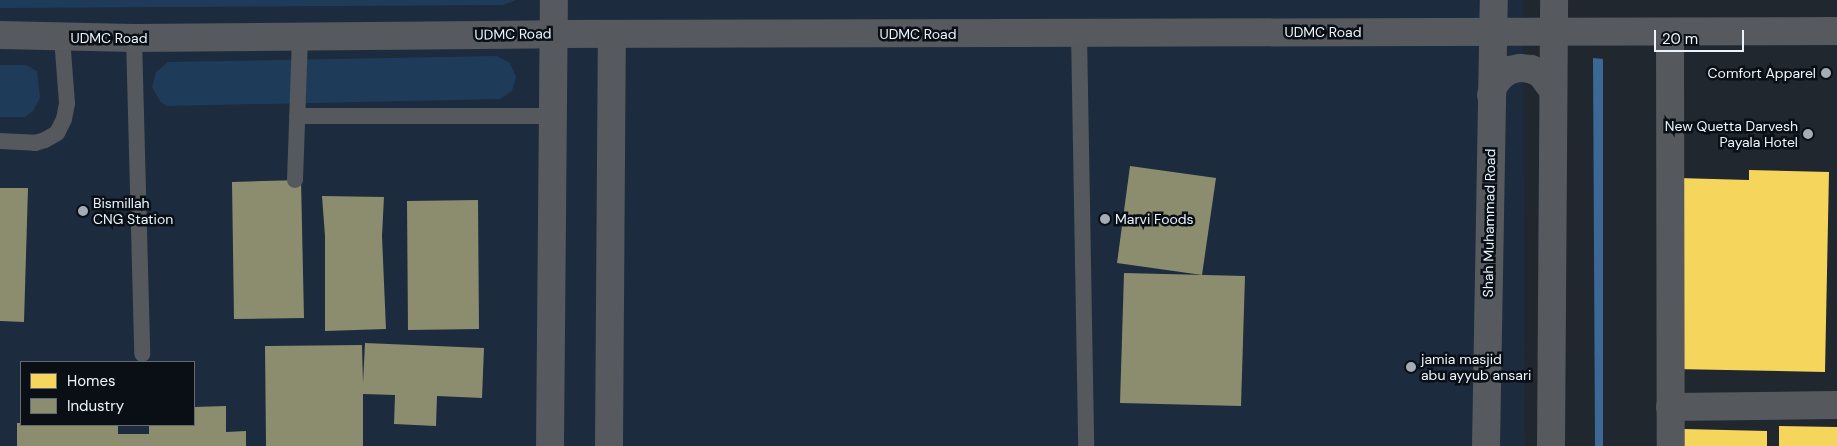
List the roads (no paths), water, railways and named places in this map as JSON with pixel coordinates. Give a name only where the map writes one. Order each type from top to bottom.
[{"type":"main road","points":[[550,446],[554,0]]},
{"type":"main road","name":"Shah Muhammad Road","points":[[1486,446],[1494,0]]},
{"type":"main road","points":[[1551,446],[1554,0]]},
{"type":"main road","name":"UDMC Road","points":[[0,35],[62,38],[134,38],[554,34],[1079,34],[1554,30],[1670,33],[1837,31]]},
{"type":"main road","points":[[609,446],[612,34]]},
{"type":"main road","points":[[1491,95],[1494,84],[1501,76],[1510,70],[1520,68],[1531,69],[1540,74],[1552,88]]},
{"type":"street","points":[[1670,33],[1671,446]]},
{"type":"street","points":[[1670,407],[1837,405]]},
{"type":"lane","points":[[1079,34],[1086,446]]},
{"type":"lane","points":[[295,180],[300,36]]},
{"type":"lane","points":[[0,142],[35,142],[45,140],[57,133],[64,118],[67,103],[62,38]]},
{"type":"lane","points":[[134,38],[142,354]]},
{"type":"lane","points":[[297,116],[553,116]]},
{"type":"place","name":"Comfort Apparel","points":[[1826,73]]},
{"type":"place","name":"New Quetta Darvesh Payala Hotel","points":[[1808,134]]},
{"type":"place","name":"Bismillah CNG Station","points":[[83,211]]},
{"type":"place","name":"Marvi Foods","points":[[1105,219]]},
{"type":"place","name":"jamia masjid abu ayyub ansari","points":[[1411,367]]}]
